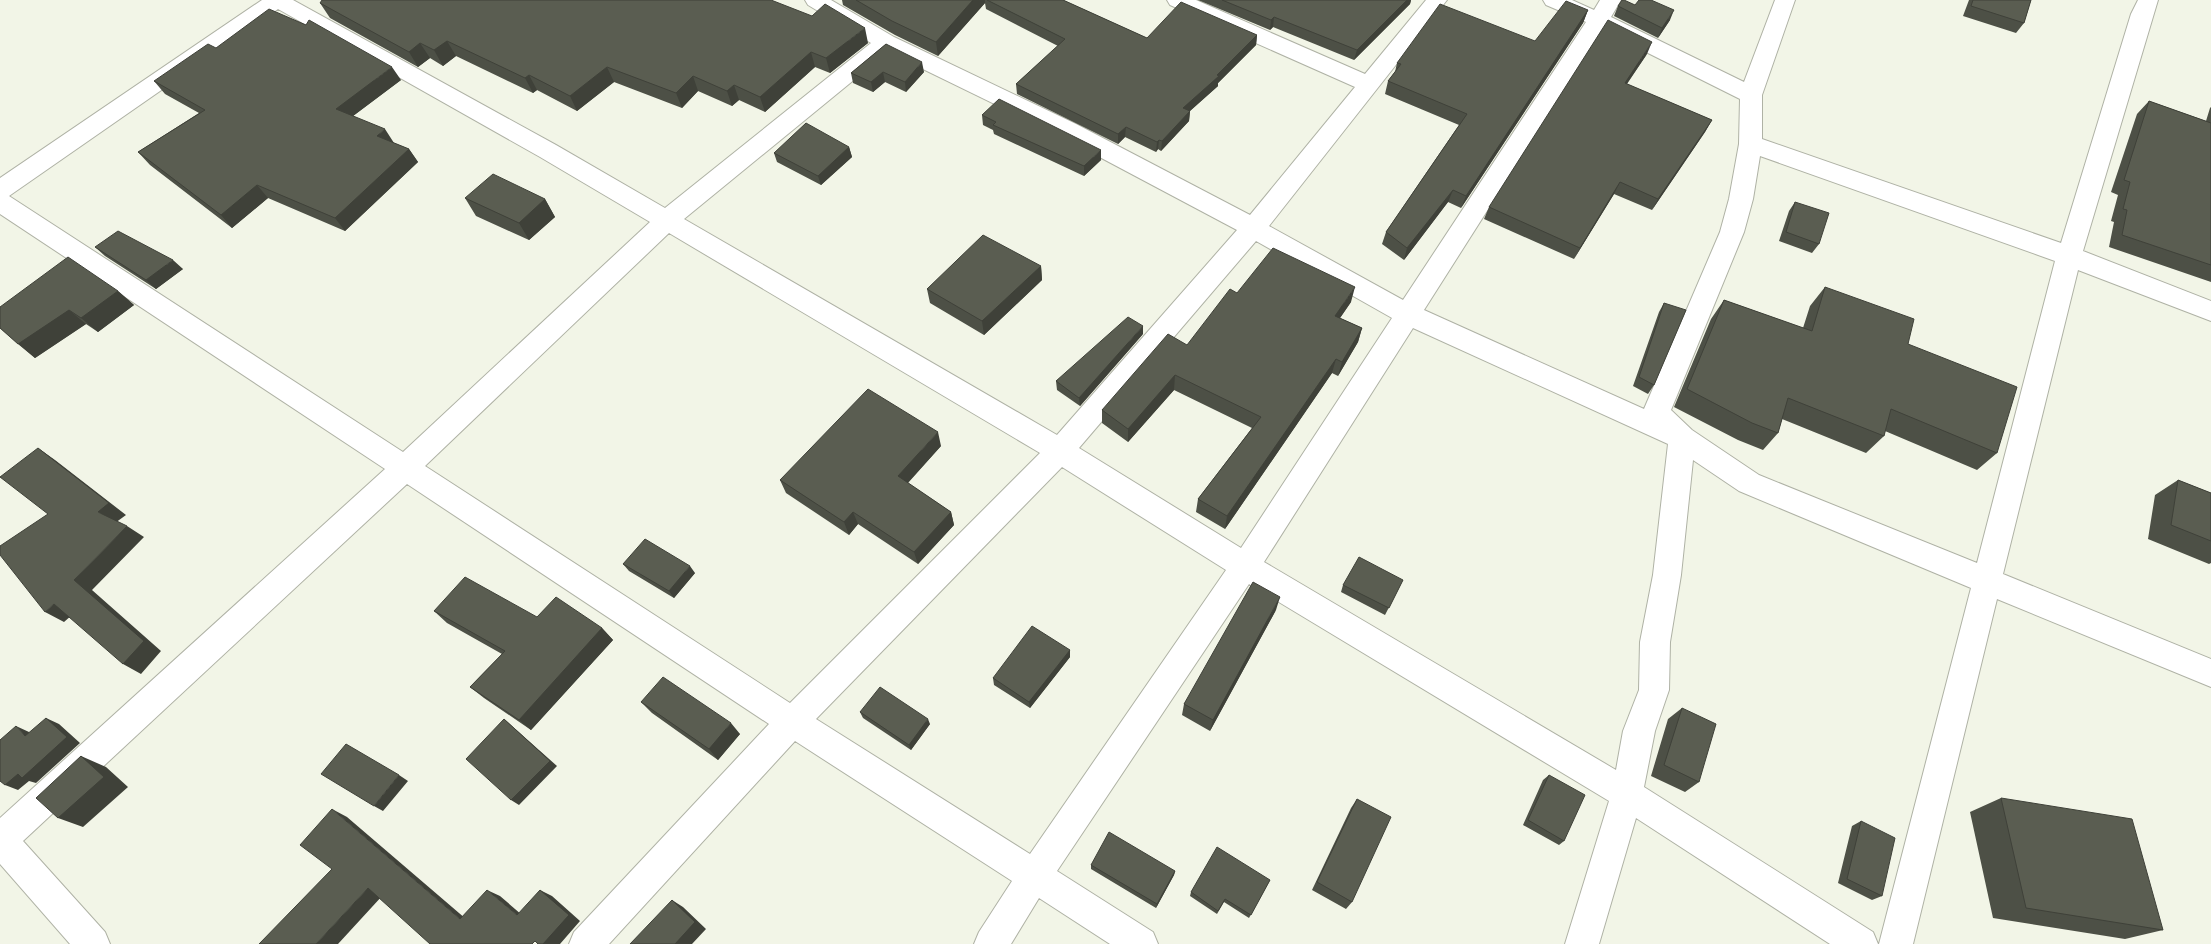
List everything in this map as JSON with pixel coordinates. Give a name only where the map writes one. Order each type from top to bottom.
[{"type":"street","points":[[0,190],[277,0],[667,220],[1060,451],[1245,566],[1627,794],[1861,944]]},
{"type":"street","points":[[816,0],[886,42],[1068,130],[1253,228],[1407,314],[1682,438],[1749,483],[2211,673]]},
{"type":"street","points":[[1177,0],[1368,84]]},
{"type":"street","points":[[586,944],[792,722],[1060,451],[1253,228],[1437,0]]},
{"type":"street","points":[[1553,0],[1605,10],[1751,95]]},
{"type":"street","points":[[1682,438],[1656,413],[1732,232],[1741,199],[1750,144],[1751,95],[1785,0]]},
{"type":"street","points":[[1896,944],[2069,256],[2142,14],[2148,0]]},
{"type":"street","points":[[991,944],[1035,875],[1245,566],[1605,10]]},
{"type":"street","points":[[93,944],[0,839],[404,469],[667,220],[886,42]]},
{"type":"street","points":[[1750,144],[2069,256],[2211,311]]},
{"type":"street","points":[[0,202],[792,722],[1141,944]]},
{"type":"street","points":[[1582,944],[1627,794],[1639,732],[1654,690],[1655,642],[1667,575],[1682,438]]},
{"type":"building","points":[[322,0],[771,0],[812,16],[825,4],[865,28],[826,58],[811,52],[760,97],[734,85],[727,91],[693,76],[676,93],[607,67],[570,96],[529,75],[525,78],[447,41],[434,50],[420,43],[409,52],[320,3]]},
{"type":"building","points":[[856,0],[973,0],[936,42],[892,21]]},
{"type":"building","points":[[987,0],[1063,0],[1147,38],[1181,2],[1257,35],[1217,75],[1219,76],[1183,108],[1190,111],[1162,141],[1159,140],[1157,142],[1126,127],[1118,134],[1016,84],[1065,39]]},
{"type":"building","points":[[1222,0],[1407,0],[1357,50],[1274,17],[1271,20]]},
{"type":"building","points":[[1622,0],[1635,5],[1639,0],[1651,0],[1674,10],[1662,28],[1618,6]]},
{"type":"building","points":[[1973,0],[2031,0],[2024,23],[1971,6]]},
{"type":"building","points":[[1566,1],[1588,10],[1466,196],[1453,190],[1407,248],[1386,232],[1467,114],[1388,81],[1401,64],[1397,63],[1440,4],[1535,41]]},
{"type":"building","points":[[269,9],[306,25],[309,20],[392,67],[336,109],[385,129],[377,136],[409,149],[335,218],[257,185],[221,215],[138,152],[205,110],[154,81],[208,44],[216,48]]},
{"type":"building","points":[[1608,20],[1652,42],[1625,83],[1712,120],[1658,199],[1620,182],[1580,248],[1489,207]]},
{"type":"building","points":[[886,44],[922,62],[905,82],[883,72],[871,82],[851,73]]},
{"type":"building","points":[[999,99],[1101,150],[1084,166],[993,125],[996,122],[982,115]]},
{"type":"building","points":[[2149,101],[2211,123],[2211,265],[2122,235],[2127,210],[2123,209],[2130,182],[2124,180]]},
{"type":"building","points":[[806,123],[849,147],[818,176],[774,153]]},
{"type":"building","points":[[493,174],[545,199],[519,223],[465,198]]},
{"type":"building","points":[[1795,202],[1829,213],[1819,244],[1786,232]]},
{"type":"building","points":[[118,231],[173,260],[146,280],[95,247]]},
{"type":"building","points":[[983,235],[1041,266],[982,321],[927,289]]},
{"type":"building","points":[[1273,248],[1355,287],[1335,316],[1362,328],[1342,362],[1336,359],[1227,516],[1198,499],[1261,417],[1175,375],[1128,429],[1102,410],[1168,334],[1187,345],[1230,289],[1237,293]]},
{"type":"building","points":[[68,257],[118,291],[81,318],[69,310],[18,344],[0,328],[0,307]]},
{"type":"building","points":[[1825,287],[1914,319],[1908,344],[2017,387],[1997,453],[1891,409],[1884,436],[1788,398],[1778,433],[1752,423],[1687,389],[1724,300],[1812,331]]},
{"type":"building","points":[[1664,303],[1686,310],[1654,385],[1639,377]]},
{"type":"building","points":[[1128,317],[1143,326],[1079,398],[1056,381]]},
{"type":"building","points":[[868,389],[938,432],[898,476],[951,512],[914,552],[853,512],[844,522],[780,480]]},
{"type":"building","points":[[38,448],[109,503],[98,512],[127,526],[74,580],[144,641],[123,664],[54,604],[45,612],[0,555],[0,546],[48,514],[0,477]]},
{"type":"building","points":[[2178,480],[2211,493],[2211,541],[2171,525]]},
{"type":"building","points":[[645,539],[690,566],[669,591],[623,564]]},
{"type":"building","points":[[1359,557],[1403,580],[1389,608],[1343,585]]},
{"type":"building","points":[[465,577],[537,617],[556,597],[602,628],[519,720],[470,687],[505,651],[434,611]]},
{"type":"building","points":[[1253,582],[1280,597],[1213,720],[1184,704]]},
{"type":"building","points":[[1032,626],[1070,650],[1029,702],[993,678]]},
{"type":"building","points":[[663,677],[731,723],[709,749],[641,702]]},
{"type":"building","points":[[880,687],[928,719],[909,745],[860,712]]},
{"type":"building","points":[[1682,708],[1716,724],[1699,782],[1664,765]]},
{"type":"building","points":[[46,718],[67,737],[22,778],[18,774],[5,785],[0,781],[0,740],[16,726],[25,736]]},
{"type":"building","points":[[504,719],[550,761],[511,800],[466,759]]},
{"type":"building","points":[[346,744],[399,775],[374,806],[321,774]]},
{"type":"building","points":[[81,756],[104,777],[58,818],[36,798]]},
{"type":"building","points":[[1549,775],[1585,795],[1564,841],[1528,820]]},
{"type":"building","points":[[2001,798],[2132,819],[2163,930],[2026,908]]},
{"type":"building","points":[[1357,799],[1391,817],[1352,902],[1317,882]]},
{"type":"building","points":[[332,809],[460,919],[487,890],[517,915],[540,890],[569,915],[543,944],[538,944],[535,941],[532,944],[430,944],[368,888],[316,944],[259,944],[332,869],[300,845]]},
{"type":"building","points":[[1861,821],[1895,838],[1882,896],[1847,879]]},
{"type":"building","points":[[1109,832],[1175,871],[1157,904],[1091,865]]},
{"type":"building","points":[[1217,847],[1270,880],[1251,915],[1225,899],[1218,911],[1191,892]]},
{"type":"building","points":[[672,900],[695,922],[675,944],[630,944]]}]
